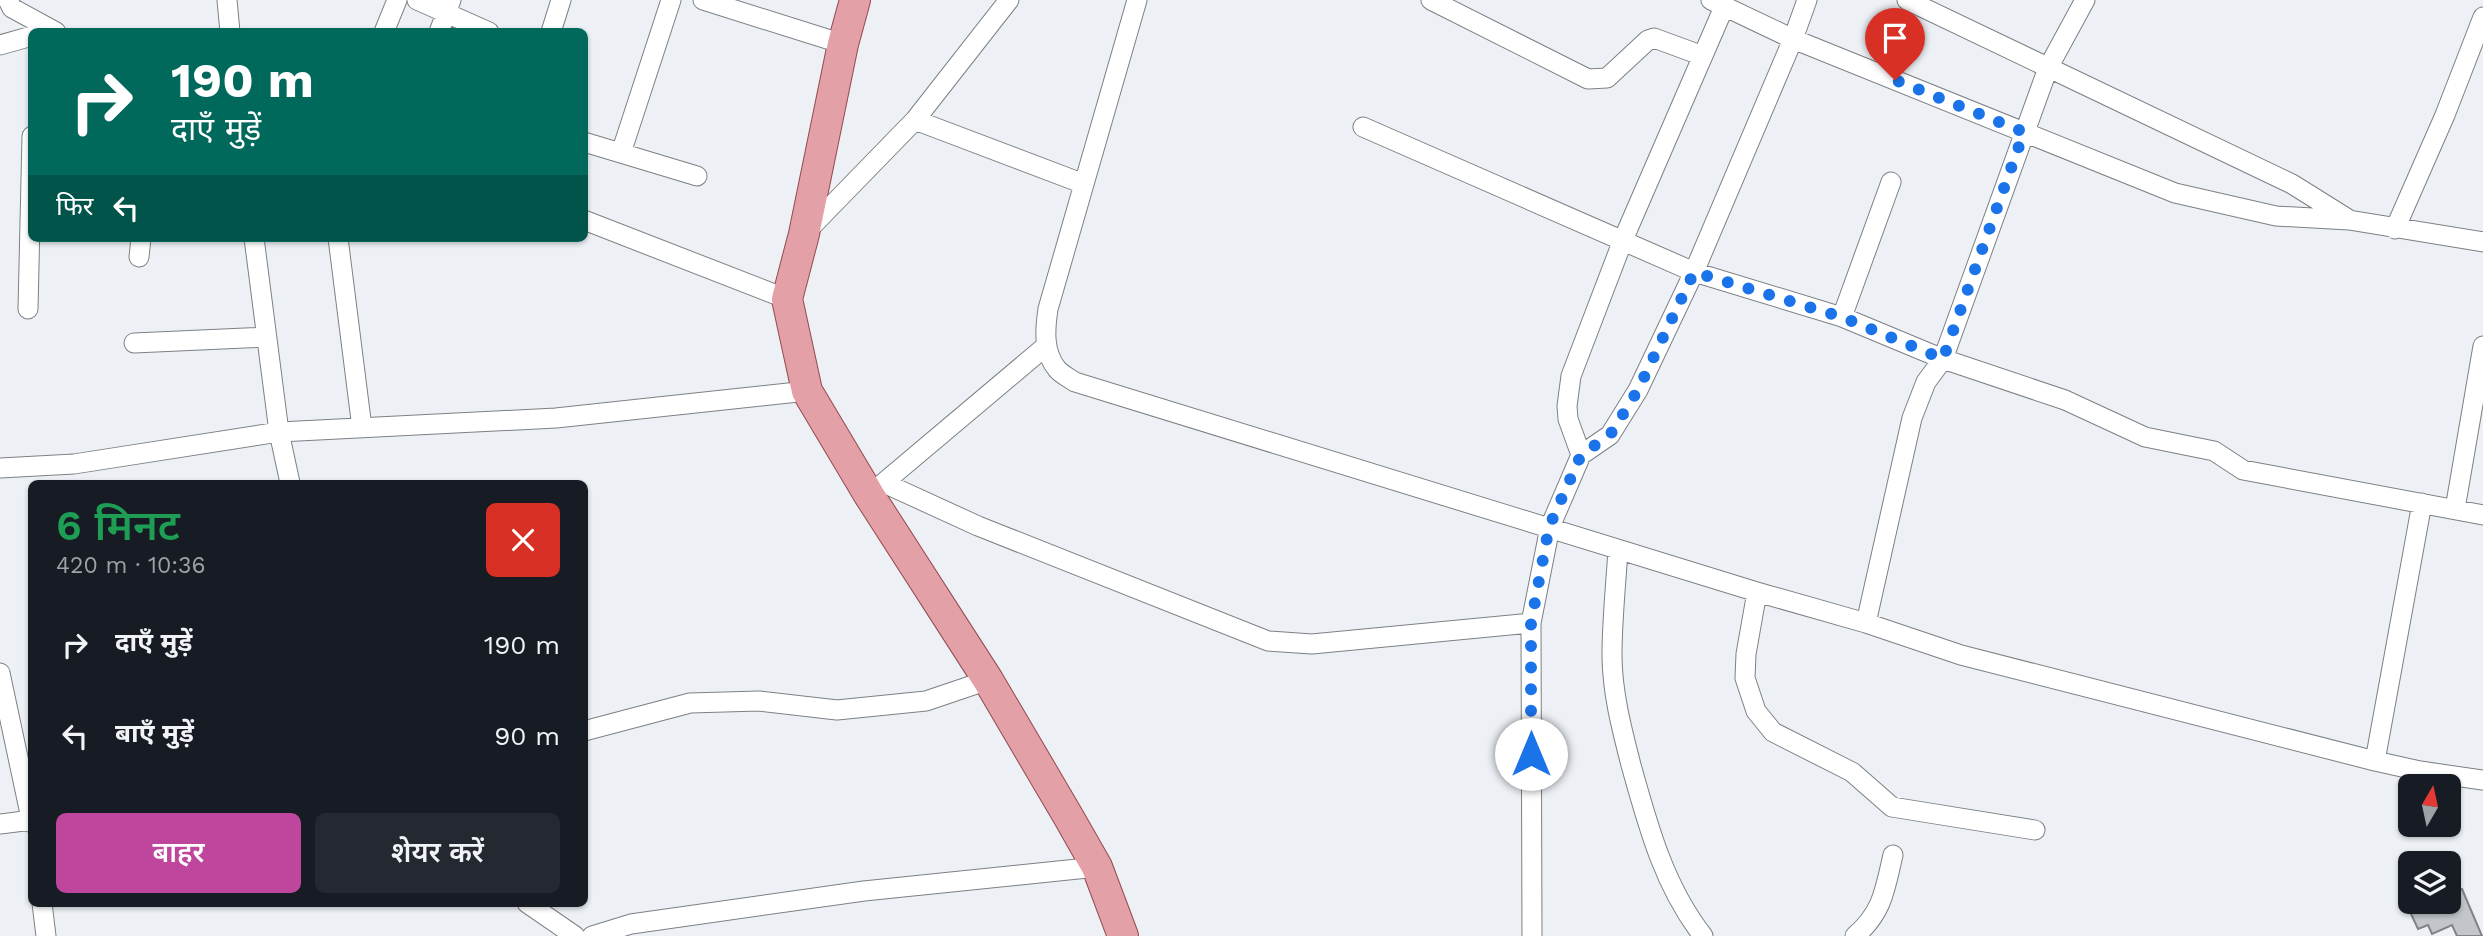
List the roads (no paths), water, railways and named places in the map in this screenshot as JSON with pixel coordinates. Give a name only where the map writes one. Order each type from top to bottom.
[{"type":"main road","points":[[855,0],[843,44],[804,234],[787,299],[807,391],[876,489],[1097,867],[1123,936]]},
{"type":"street","points":[[8,0],[12,8],[46,28]]},
{"type":"street","points":[[227,0],[230,28]]},
{"type":"street","points":[[386,28],[397,0]]},
{"type":"street","points":[[417,0],[449,6],[483,28]]},
{"type":"street","points":[[552,28],[561,0]]},
{"type":"street","points":[[621,153],[671,0]]},
{"type":"street","points":[[703,0],[843,44]]},
{"type":"street","points":[[804,234],[915,120],[1009,0]]},
{"type":"street","points":[[1138,0],[1048,309],[1046,346],[1057,370],[1075,382],[1961,655],[2375,761],[2483,780]]},
{"type":"street","points":[[1431,0],[1588,79],[1607,78],[1648,40],[1654,38],[1703,56]]},
{"type":"street","points":[[1532,936],[1531,623],[1549,527],[1581,455],[1610,435],[1638,390],[1694,272],[1807,0]]},
{"type":"street","points":[[1907,0],[2292,184],[2349,220]]},
{"type":"street","points":[[1866,624],[1912,418],[1926,382],[1943,359],[2048,68],[2085,0]]},
{"type":"street","points":[[1581,455],[1568,419],[1571,376],[1623,240],[1703,56],[1718,4],[1793,39],[2175,193],[2276,216],[2349,220],[2483,242]]},
{"type":"street","points":[[441,28],[449,6]]},
{"type":"street","points":[[2395,229],[2445,115],[2483,17]]},
{"type":"street","points":[[0,45],[28,37]]},
{"type":"street","points":[[915,120],[1084,184]]},
{"type":"street","points":[[1363,127],[1694,272],[1842,317],[1943,359],[2065,400],[2145,437],[2214,451],[2243,470],[2483,515]]},
{"type":"street","points":[[588,143],[697,176]]},
{"type":"street","points":[[1842,317],[1891,182]]},
{"type":"street","points":[[588,222],[787,299]]},
{"type":"street","points":[[28,309],[30,242]]},
{"type":"street","points":[[254,242],[279,432],[289,480]]},
{"type":"street","points":[[339,242],[362,428]]},
{"type":"street","points":[[134,343],[266,337]]},
{"type":"street","points":[[1046,346],[876,489],[978,526],[1268,641],[1312,644],[1531,623]]},
{"type":"street","points":[[2455,509],[2483,346]]},
{"type":"street","points":[[0,468],[74,464],[279,432],[556,418],[807,391]]},
{"type":"street","points":[[2375,761],[2422,503]]},
{"type":"street","points":[[1618,549],[1612,657],[1622,730],[1647,822],[1670,883],[1688,917],[1703,936]]},
{"type":"street","points":[[1757,592],[1745,654],[1745,678],[1756,711],[1773,732],[1852,772],[1892,807],[2035,830]]},
{"type":"street","points":[[0,673],[28,807]]},
{"type":"street","points":[[588,731],[690,703],[759,701],[837,710],[926,701],[988,680]]},
{"type":"street","points":[[0,824],[28,821]]},
{"type":"street","points":[[1854,936],[1864,928],[1881,905],[1894,855]]},
{"type":"street","points":[[592,936],[631,924],[864,891],[1097,867]]},
{"type":"street","points":[[42,907],[46,936]]},
{"type":"street","points":[[533,907],[575,936]]}]
